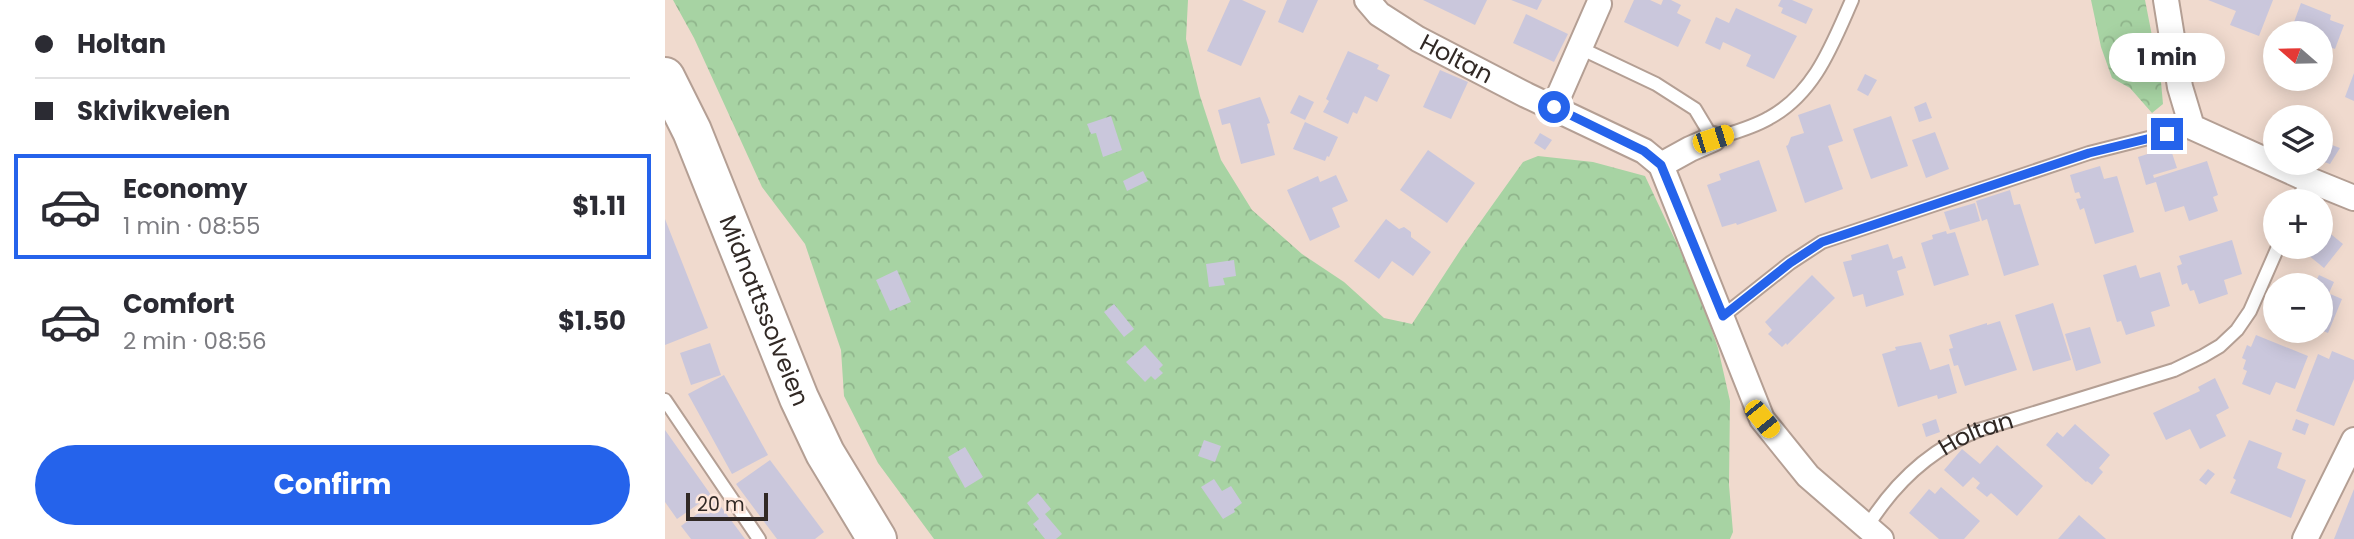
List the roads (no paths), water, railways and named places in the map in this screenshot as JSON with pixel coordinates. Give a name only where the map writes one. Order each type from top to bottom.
[{"type":"main road","name":"Midnattssolveien","points":[[665,76],[692,131],[799,398],[825,453],[877,539]]},
{"type":"street","name":"Holtan","points":[[1367,0],[1380,14],[1418,39],[1644,151],[1661,165],[1762,419],[1808,476],[1874,533]]},
{"type":"street","points":[[2166,0],[2181,87],[2192,127],[2300,189]]},
{"type":"street","points":[[1554,107],[1600,2]]},
{"type":"street","points":[[1661,165],[1713,139]]},
{"type":"street","points":[[2333,195],[2354,198]]},
{"type":"street","points":[[2305,539],[2354,440]]},
{"type":"lane","points":[[1580,48],[1655,84],[1695,109],[1713,139],[1769,118],[1800,96],[1814,79],[1827,55],[1852,0]]},
{"type":"lane","points":[[1723,316],[1790,263],[1822,242],[2050,165],[2192,127]]},
{"type":"lane","name":"Holtan","points":[[1874,533],[1879,507],[1929,456],[1953,440],[2174,370],[2220,346],[2237,330],[2249,311],[2273,259]]},
{"type":"lane","points":[[665,400],[759,539]]}]
